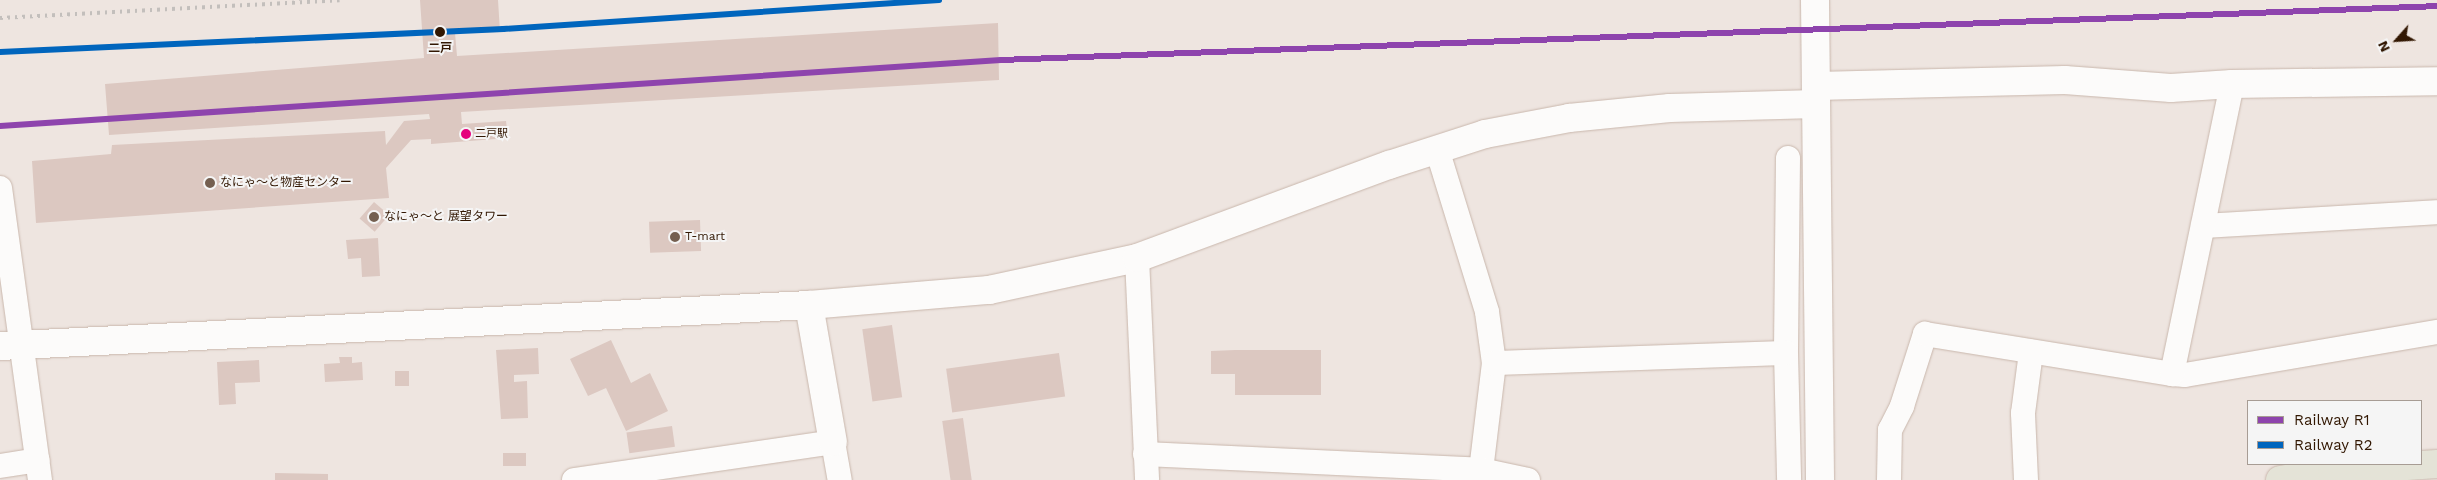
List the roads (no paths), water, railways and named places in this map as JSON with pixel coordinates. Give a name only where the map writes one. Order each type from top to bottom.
[{"type":"highway","points":[[2280,480],[2332,471],[2437,464]]},
{"type":"street","points":[[1815,0],[1820,480]]},
{"type":"street","points":[[10,345],[809,305],[989,290],[1137,258],[1437,149],[1485,134],[1570,118],[1816,95],[2065,80],[2171,88],[2232,84],[2437,80]]},
{"type":"street","points":[[2172,374],[2232,84]]},
{"type":"street","points":[[1437,149],[1487,312],[1494,363],[1481,470]]},
{"type":"street","points":[[1788,158],[1786,353],[1790,480]]},
{"type":"street","points":[[0,188],[10,345],[39,470],[0,466]]},
{"type":"street","points":[[2202,226],[2437,212]]},
{"type":"street","points":[[1137,258],[1147,480]]},
{"type":"street","points":[[809,305],[840,480]]},
{"type":"street","points":[[1889,480],[1890,430],[1902,406],[1925,334],[2185,375],[2437,332]]},
{"type":"street","points":[[2026,480],[2022,413],[2031,352]]},
{"type":"street","points":[[1494,363],[1786,353]]},
{"type":"street","points":[[574,480],[833,442]]},
{"type":"street","points":[[1145,454],[1481,470],[1528,480]]},
{"type":"railway","points":[[0,18],[340,0]]},
{"type":"railway","points":[[0,52],[503,29],[939,0]]},
{"type":"rail line","name":"R2","points":[[0,52],[503,29],[939,0]]},
{"type":"rail line","name":"R1","points":[[0,126],[1001,60],[2437,6]]},
{"type":"place","name":"二戸","points":[[440,32]]},
{"type":"place","name":"二戸駅","points":[[466,134]]},
{"type":"place","name":"なにゃ～と物産センター","points":[[210,183]]},
{"type":"place","name":"なにゃ～と 展望タワー","points":[[374,217]]},
{"type":"place","name":"T-mart","points":[[675,237]]}]
